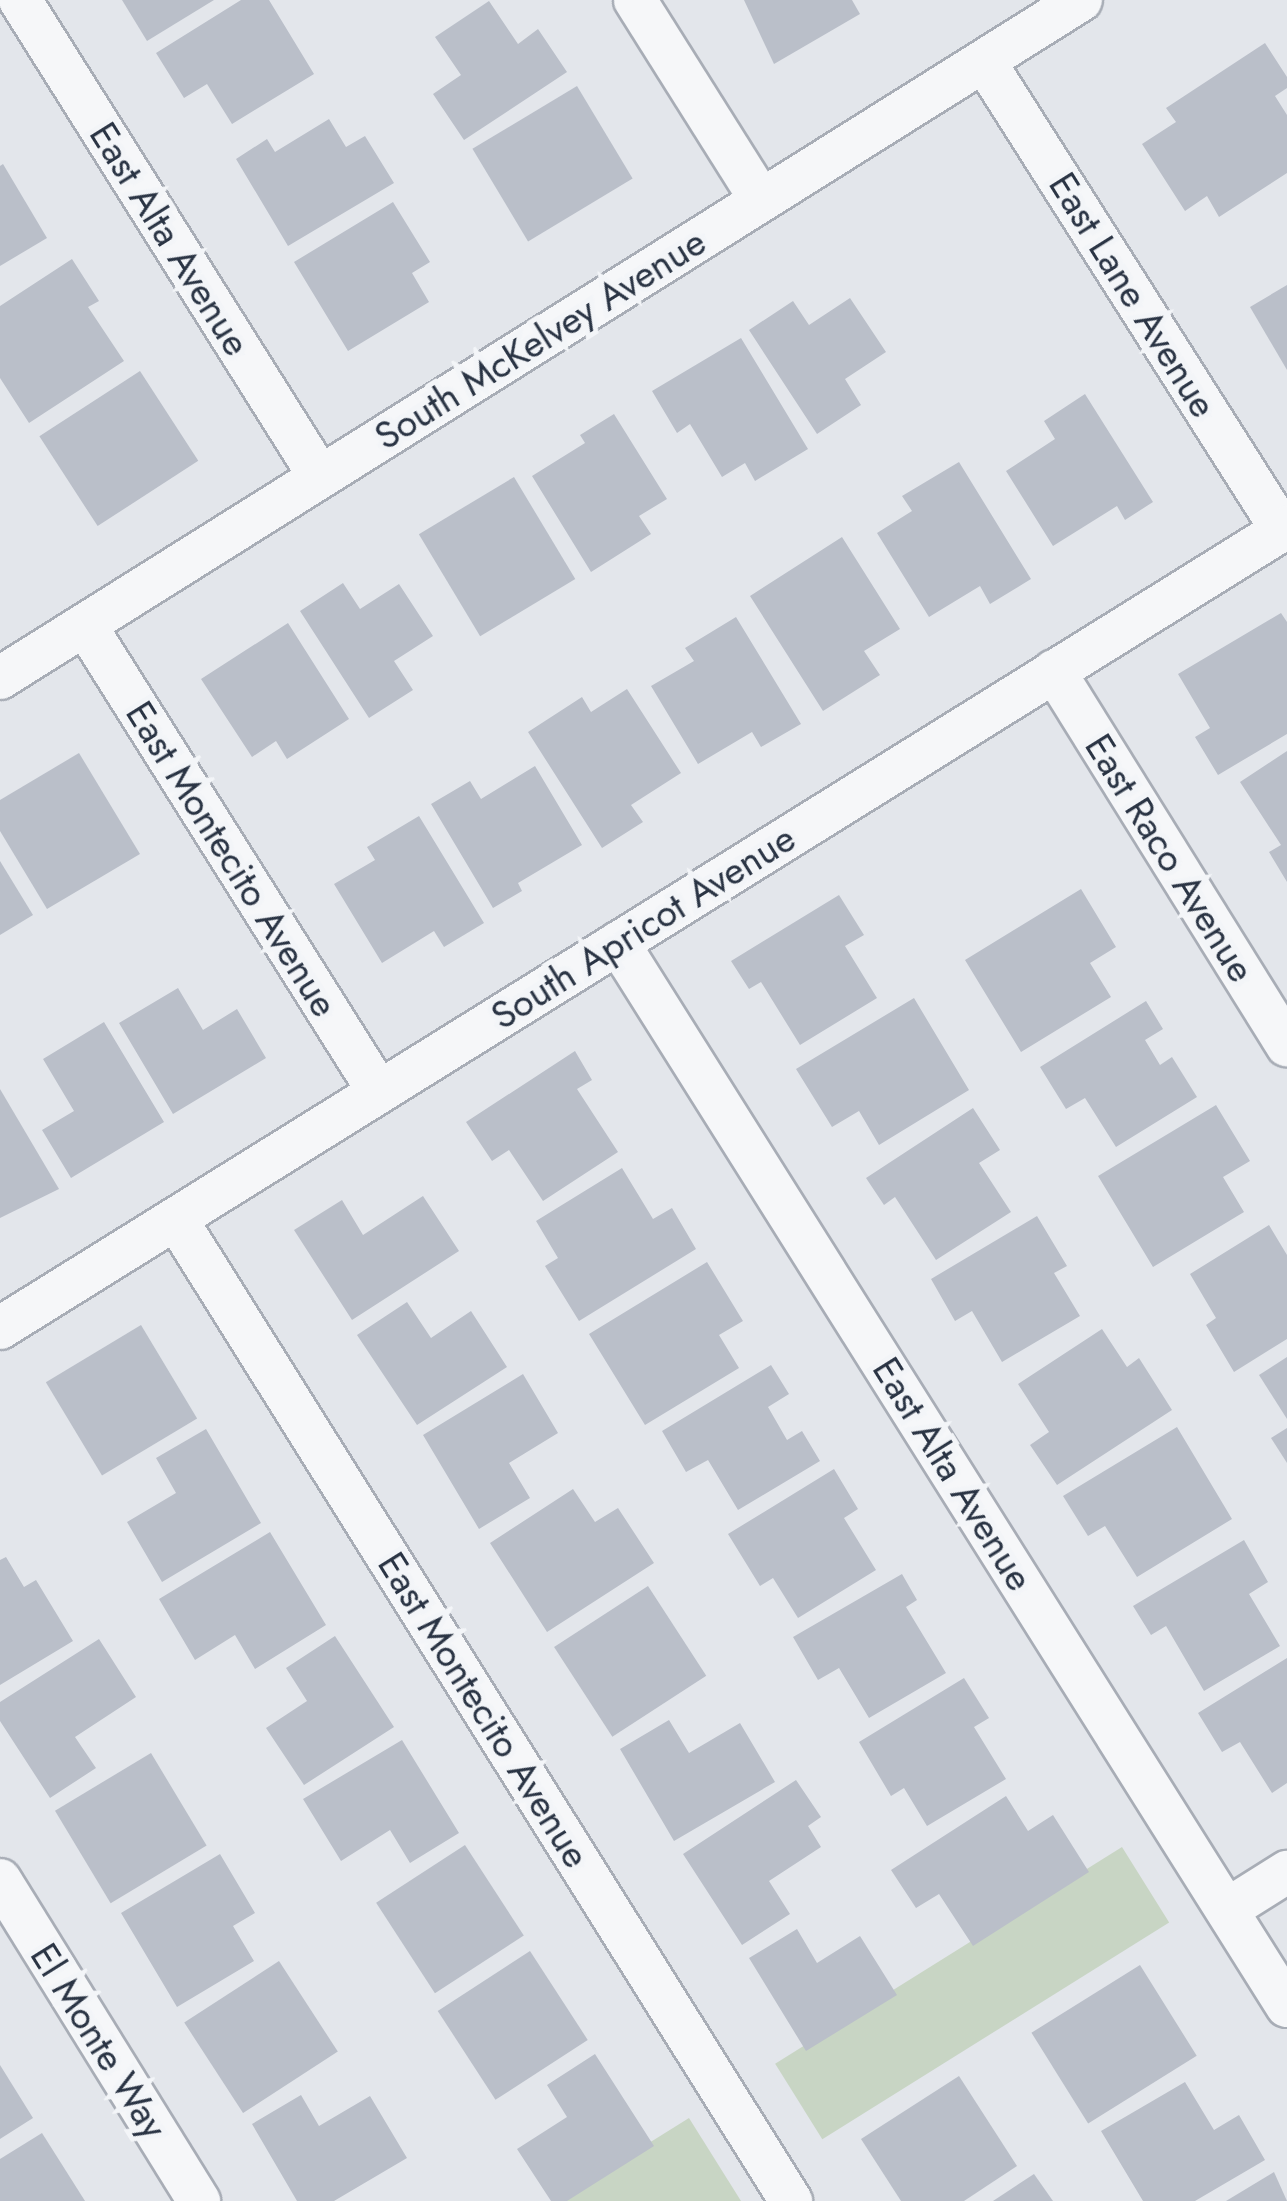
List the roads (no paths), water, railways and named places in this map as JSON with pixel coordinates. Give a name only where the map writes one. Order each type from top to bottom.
[{"type":"street","name":"East Alta Avenue","points":[[20,0],[320,477]]},
{"type":"street","points":[[635,0],[761,200]]},
{"type":"street","name":"South McKelvey Avenue","points":[[0,678],[1080,0]]},
{"type":"street","name":"East Lane Avenue","points":[[984,61],[1284,528]]},
{"type":"street","name":"South Apricot Avenue","points":[[0,1328],[1284,528]]},
{"type":"street","name":"East Montecito Avenue","points":[[85,625],[379,1092]]},
{"type":"street","name":"East Raco Avenue","points":[[1054,672],[1287,1045]]},
{"type":"street","name":"East Alta Avenue","points":[[618,943],[1287,2006]]},
{"type":"street","name":"East Montecito Avenue","points":[[176,1219],[791,2201]]},
{"type":"street","points":[[1228,1910],[1287,1872]]},
{"type":"street","name":"El Monte Way","points":[[0,1880],[199,2201]]}]
